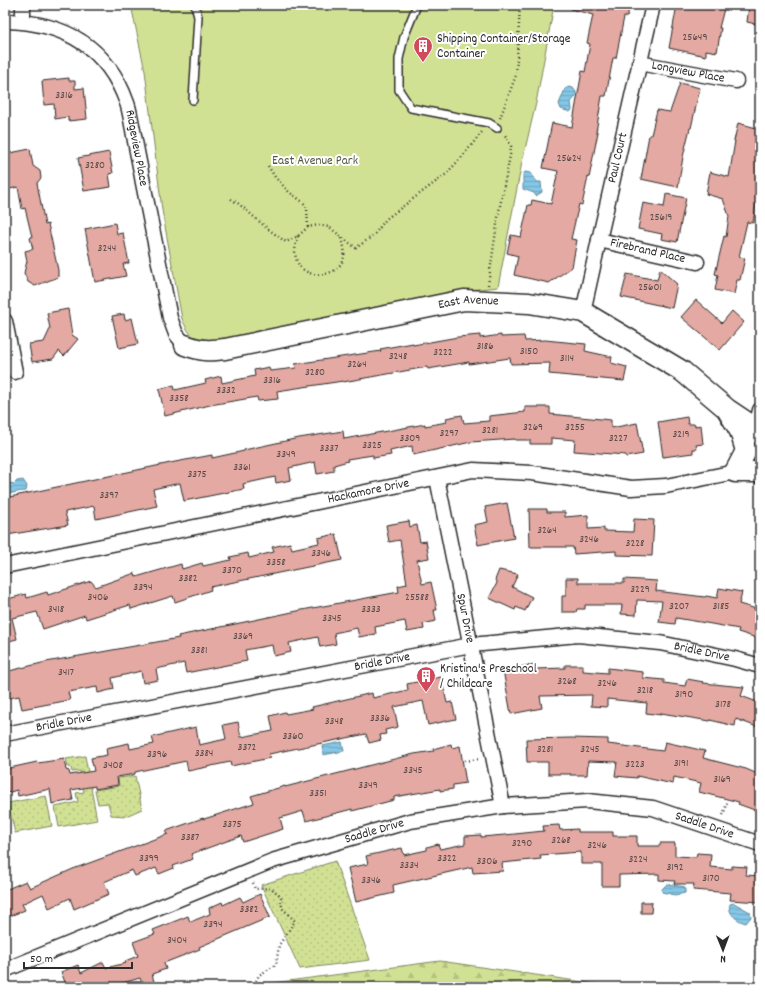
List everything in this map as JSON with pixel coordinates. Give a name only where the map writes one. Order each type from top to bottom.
[{"type":"street","points":[[23,5],[23,22]]},
{"type":"street","name":"Paul Court","points":[[584,312],[653,5]]},
{"type":"street","name":"Ridgeview Place","points":[[5,21],[41,24],[59,30],[83,43],[100,57],[111,70],[120,86],[129,109],[170,318],[176,334],[184,345]]},
{"type":"street","name":"Longview Place","points":[[639,63],[736,81]]},
{"type":"street","name":"Firebrand Place","points":[[599,240],[697,262]]},
{"type":"street","name":"East Avenue","points":[[184,345],[198,350],[212,351],[225,349],[464,300],[529,302],[584,312],[682,371],[727,409],[759,423]]},
{"type":"street","points":[[5,321],[15,372]]},
{"type":"street","name":"East Avenue","points":[[727,409],[740,431],[746,451]]},
{"type":"street","points":[[759,423],[734,472],[760,472]]},
{"type":"street","name":"Hackamore Drive","points":[[5,566],[473,470],[525,473],[631,488],[666,486],[734,472]]},
{"type":"street","name":"Spur Drive","points":[[437,478],[503,806]]},
{"type":"street","name":"Bridle Drive","points":[[5,734],[471,646],[578,634],[660,643],[735,659],[760,666]]},
{"type":"street","name":"Saddle Drive","points":[[5,970],[272,861],[410,821],[503,806],[588,802],[653,808],[760,844]]},
{"type":"lane","points":[[193,100],[198,17],[195,5]]},
{"type":"lane","points":[[417,5],[404,37],[399,59],[400,90],[411,108],[488,123],[497,128]]},
{"type":"path","points":[[497,128],[516,74],[520,5]]},
{"type":"path","points":[[231,199],[286,242],[298,236],[308,227],[319,224],[329,228],[356,248],[374,235],[386,219],[445,175],[485,130],[493,127],[497,128],[507,137],[511,146],[499,211],[486,301]]},
{"type":"path","points":[[268,166],[288,192],[303,202],[307,208],[308,227]]},
{"type":"path","points":[[298,236],[295,246],[295,255],[299,265],[305,271],[314,275],[324,275],[332,272],[344,259],[344,250],[340,236]]},
{"type":"path","points":[[465,761],[478,759]]},
{"type":"path","points":[[723,815],[728,801]]},
{"type":"path","points":[[252,881],[255,889],[271,888],[282,896],[282,908],[295,921],[279,945],[276,965],[259,975],[254,987]]},
{"type":"green space","name":"East Avenue Park","points":[[131,5],[554,5],[536,103],[522,162],[498,287],[469,290],[211,341],[192,336],[182,319],[162,210],[145,71]]},
{"type":"green space","points":[[85,756],[97,820],[59,827],[55,807],[78,802],[76,793],[84,792],[80,771],[72,772],[71,768],[68,767],[66,759]]},
{"type":"green space","points":[[135,776],[142,809],[126,816],[111,815],[108,803],[98,804],[95,790],[119,786],[118,778]]},
{"type":"green space","points":[[46,796],[52,826],[15,833],[8,803]]},
{"type":"green space","points":[[335,861],[370,960],[300,969],[261,885]]},
{"type":"green space","points":[[440,961],[617,987],[249,987],[250,986]]},
{"type":"water","points":[[569,87],[573,88],[576,92],[576,96],[571,102],[572,110],[570,112],[561,109],[559,104],[565,89]]},
{"type":"water","points":[[525,172],[531,173],[537,182],[541,182],[542,192],[536,196],[534,193],[523,189],[523,175]]},
{"type":"water","points":[[23,480],[27,486],[26,491],[5,495],[5,486],[10,483],[14,484],[17,481]]},
{"type":"water","points":[[342,742],[344,751],[323,755],[322,746]]},
{"type":"water","points":[[667,884],[685,887],[685,893],[675,895],[662,892],[662,889]]},
{"type":"water","points":[[734,903],[750,912],[751,917],[746,923],[736,918],[731,913],[729,907],[730,904]]},
{"type":"building","points":[[572,5],[630,5],[627,17],[624,17],[616,58],[613,58],[606,96],[602,96],[596,132],[598,132],[589,178],[588,177],[582,205],[579,204],[571,239],[577,240],[572,267],[549,283],[514,275],[518,256],[507,253],[511,235],[521,237],[528,205],[531,205],[532,200],[551,204],[558,171],[543,168],[552,123],[572,127],[582,71],[585,72],[590,44],[587,43],[593,15],[571,9]]},
{"type":"building","points":[[677,5],[725,5],[719,28],[721,28],[717,52],[706,50],[706,56],[669,48]]},
{"type":"building","points":[[749,5],[760,5],[760,25],[747,22]]},
{"type":"building","points":[[69,78],[69,81],[75,81],[75,89],[84,88],[87,119],[68,121],[68,117],[55,119],[54,104],[44,105],[42,81]]},
{"type":"building","points":[[680,83],[700,88],[683,157],[678,187],[641,179],[649,135],[651,135],[657,110],[670,112]]},
{"type":"building","points":[[738,123],[760,129],[760,204],[756,204],[753,223],[747,222],[739,257],[745,258],[740,280],[737,280],[734,294],[715,290],[718,275],[715,274],[724,236],[726,237],[729,216],[723,199],[706,194],[710,172],[729,177]]},
{"type":"building","points":[[30,149],[33,166],[40,171],[41,178],[37,183],[45,225],[48,224],[58,270],[58,277],[35,286],[28,282],[24,273],[27,261],[25,251],[33,249],[30,238],[32,237],[25,208],[22,209],[18,187],[10,189],[5,163],[5,154]]},
{"type":"building","points":[[109,152],[113,173],[109,174],[111,187],[84,191],[78,158]]},
{"type":"building","points":[[666,194],[686,198],[677,242],[661,239],[662,234],[638,229],[643,203],[664,207]]},
{"type":"building","points":[[115,223],[117,234],[123,233],[129,263],[123,264],[126,276],[95,282],[85,229]]},
{"type":"building","points":[[660,269],[677,284],[672,308],[621,297],[627,274],[657,280]]},
{"type":"building","points":[[696,300],[722,323],[732,311],[744,322],[720,350],[681,317]]},
{"type":"building","points":[[68,309],[72,335],[78,339],[64,356],[59,351],[53,359],[32,362],[29,344],[44,342],[50,329],[47,313]]},
{"type":"building","points":[[124,314],[125,320],[132,318],[138,344],[119,348],[112,316]]},
{"type":"building","points":[[480,335],[480,338],[501,335],[501,337],[524,336],[525,341],[545,340],[586,344],[585,351],[612,357],[611,363],[627,367],[624,381],[549,374],[550,363],[511,364],[510,358],[469,364],[469,362],[428,369],[427,367],[343,382],[277,391],[278,399],[258,401],[257,397],[210,405],[165,416],[159,389],[174,385],[175,390],[206,383],[205,380],[221,376],[222,383],[255,376],[254,370],[269,367],[270,371],[296,368],[295,364],[381,351],[380,349],[413,343],[413,345],[458,337]]},
{"type":"building","points":[[525,407],[550,407],[550,414],[611,420],[611,428],[637,423],[643,454],[626,457],[626,455],[574,451],[575,440],[551,438],[551,444],[530,444],[530,440],[515,439],[471,442],[413,455],[412,446],[390,451],[391,455],[373,458],[373,455],[347,459],[348,461],[334,465],[334,471],[317,474],[315,462],[289,468],[291,480],[276,483],[275,477],[243,484],[244,489],[184,501],[180,483],[153,489],[157,506],[96,519],[94,506],[65,512],[68,525],[7,535],[5,526],[5,498],[175,462],[212,455],[212,458],[299,438],[343,431],[344,439],[425,424],[425,426],[447,422],[446,418],[462,415],[464,423],[489,421],[489,416],[525,412]]},
{"type":"building","points":[[687,417],[688,424],[695,424],[695,426],[701,425],[703,444],[696,445],[697,449],[693,449],[693,453],[663,457],[658,422]]},
{"type":"building","points":[[507,503],[514,538],[478,545],[474,525],[488,522],[485,507]]},
{"type":"building","points":[[529,509],[547,509],[547,512],[565,512],[565,517],[588,515],[588,529],[604,528],[604,531],[633,532],[634,519],[654,520],[652,556],[616,555],[616,551],[574,554],[573,547],[530,547]]},
{"type":"building","points":[[409,521],[410,527],[417,525],[420,542],[426,541],[429,558],[417,560],[422,584],[431,582],[437,610],[434,610],[436,621],[423,624],[424,629],[407,632],[405,621],[375,627],[376,634],[359,637],[357,628],[334,633],[336,644],[320,647],[318,637],[289,643],[291,652],[274,656],[272,645],[245,650],[247,661],[186,673],[184,663],[156,669],[158,680],[143,683],[141,671],[112,678],[114,689],[98,693],[97,687],[68,692],[70,700],[22,709],[19,696],[5,699],[5,672],[46,662],[179,638],[178,636],[302,610],[399,592],[398,586],[407,584],[400,540],[389,542],[386,525]]},
{"type":"building","points":[[336,534],[342,560],[210,587],[211,590],[175,602],[173,596],[131,609],[130,605],[86,619],[85,615],[43,629],[37,612],[12,618],[17,639],[5,642],[5,606],[11,606],[8,599],[26,594],[27,598],[47,592],[48,595],[91,581],[96,587],[135,573],[136,577],[181,564],[182,569],[202,563],[203,566],[231,560],[230,557],[248,553],[249,558],[274,552],[272,547],[290,543],[292,549],[319,543],[318,538]]},
{"type":"building","points":[[499,570],[518,574],[512,587],[532,597],[525,611],[516,607],[515,610],[489,598],[497,583],[495,580]]},
{"type":"building","points":[[566,578],[578,578],[578,583],[624,583],[624,579],[657,581],[656,591],[717,598],[719,588],[742,592],[739,604],[760,610],[760,639],[738,632],[739,629],[706,623],[676,618],[675,624],[659,622],[662,601],[637,600],[636,615],[621,614],[622,605],[585,605],[585,609],[577,609],[576,612],[562,612],[562,596],[566,596]]},
{"type":"building","points":[[535,664],[535,669],[565,668],[565,665],[583,665],[583,671],[608,673],[608,668],[643,672],[643,678],[664,680],[664,683],[685,686],[687,679],[704,682],[703,683],[744,687],[741,696],[760,703],[760,728],[736,719],[735,726],[710,720],[661,713],[661,715],[646,713],[647,703],[607,699],[607,707],[591,706],[592,695],[540,696],[542,708],[511,714],[503,670]]},
{"type":"building","points":[[441,677],[447,703],[452,702],[456,719],[428,725],[423,701],[394,707],[398,727],[385,730],[386,734],[380,735],[381,740],[369,743],[366,734],[269,754],[270,758],[231,766],[230,762],[188,771],[186,761],[117,777],[118,785],[95,789],[95,786],[71,790],[73,800],[52,804],[50,789],[18,796],[17,790],[7,793],[5,786],[5,769],[37,762],[64,759],[66,770],[69,771],[70,775],[94,771],[91,758],[107,755],[106,748],[129,743],[130,749],[154,744],[152,737],[196,727],[199,745],[226,739],[223,725],[238,722],[241,737],[273,731],[270,716],[285,712],[286,714],[313,709],[312,707],[372,693],[373,698],[408,690],[407,684]]},
{"type":"building","points":[[526,739],[608,739],[608,744],[663,751],[665,742],[705,751],[703,758],[746,769],[760,775],[760,812],[738,804],[739,802],[699,792],[701,783],[674,777],[673,784],[637,776],[637,778],[615,776],[617,762],[588,761],[587,775],[570,775],[571,774],[548,774],[548,762],[527,762]]},
{"type":"building","points":[[451,744],[452,748],[460,746],[466,783],[453,785],[453,789],[440,791],[440,789],[394,797],[394,800],[306,821],[303,811],[280,818],[283,829],[243,842],[241,836],[213,846],[191,854],[193,859],[173,866],[174,868],[159,874],[156,868],[135,876],[132,870],[104,882],[109,894],[74,909],[70,898],[49,908],[43,894],[22,904],[25,910],[5,918],[5,890],[26,881],[30,888],[73,869],[168,834],[166,831],[254,803],[251,796],[285,786],[414,754],[434,751],[433,749]]},
{"type":"building","points":[[559,825],[560,830],[578,829],[578,832],[613,832],[613,836],[637,836],[637,846],[660,846],[660,843],[675,843],[675,856],[696,857],[697,853],[711,854],[710,867],[732,869],[732,866],[747,867],[746,875],[760,876],[760,902],[730,900],[731,893],[693,890],[694,884],[674,884],[675,881],[659,880],[659,874],[619,875],[619,886],[602,886],[602,864],[581,864],[581,852],[540,855],[541,859],[502,863],[503,871],[473,873],[472,867],[393,885],[394,893],[356,902],[348,868],[368,864],[366,856],[402,848],[404,855],[427,850],[427,847],[438,844],[440,849],[465,844],[465,836],[481,835],[481,837],[544,831],[543,826]]},
{"type":"building","points":[[260,894],[270,917],[199,947],[200,949],[164,963],[166,969],[152,974],[154,982],[143,986],[140,978],[109,987],[67,987],[61,972],[78,965],[81,973],[103,962],[106,968],[126,963],[125,961],[138,956],[133,942],[155,934],[153,930],[188,916],[190,922],[210,914],[209,908],[222,902],[223,905],[240,897],[243,902]]},
{"type":"building","points":[[641,902],[652,902],[651,913],[641,913]]},
{"type":"place","name":"Shipping Container/Storage Container","points":[[423,63]]},
{"type":"place","name":"Kristina's Preschool / Childcare","points":[[426,693]]}]
